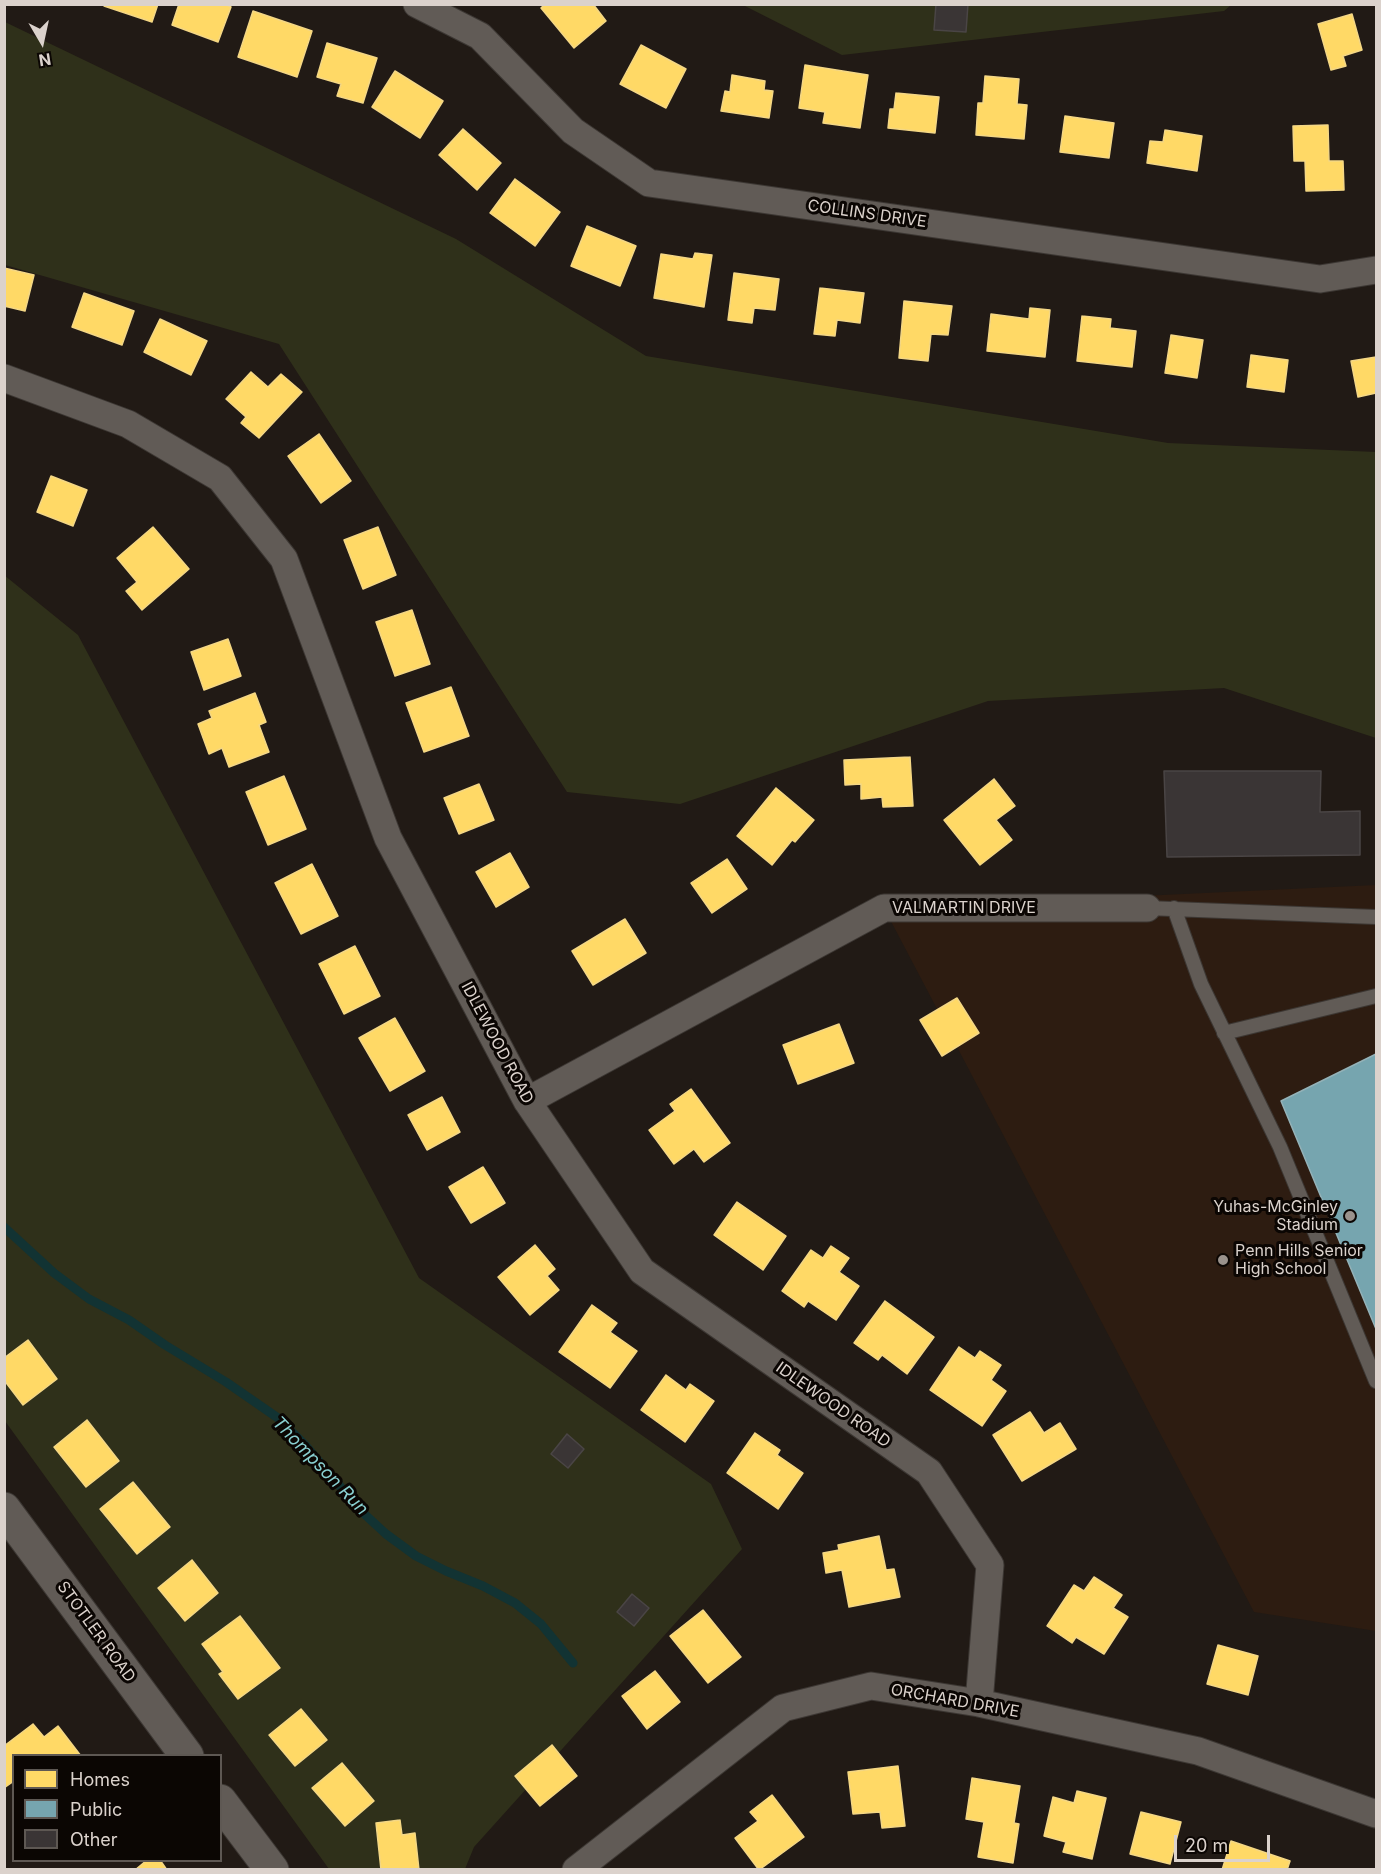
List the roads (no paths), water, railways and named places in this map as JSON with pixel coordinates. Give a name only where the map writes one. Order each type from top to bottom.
[{"type":"street","name":"COLLINS DRIVE","points":[[417,4],[480,36],[573,131],[649,183],[1320,279],[1377,270]]},
{"type":"street","name":"IDLEWOOD ROAD","points":[[4,378],[128,424],[220,478],[284,559],[388,838],[527,1101],[642,1270],[929,1472],[990,1565],[978,1703]]},
{"type":"street","name":"VALMARTIN DRIVE","points":[[527,1101],[884,908],[1147,908]]},
{"type":"street","name":"STOTLER ROAD","points":[[4,1509],[186,1754]]},
{"type":"street","name":"ORCHARD DRIVE","points":[[576,1869],[783,1708],[871,1686],[978,1703],[1198,1751],[1377,1814]]},
{"type":"street","points":[[222,1804],[272,1869]]},
{"type":"lane","name":"VALMARTIN DRIVE","points":[[1147,908],[1377,917]]},
{"type":"lane","points":[[1174,908],[1201,984],[1280,1147],[1377,1381]]},
{"type":"lane","points":[[1224,1033],[1377,996]]},
{"type":"waterway","name":"Thompson Run","points":[[4,1227],[54,1273],[89,1299],[129,1320],[278,1418],[305,1445],[360,1510],[386,1534],[416,1556],[515,1603],[541,1624],[573,1663]]},
{"type":"place","name":"Yuhas-McGinley Stadium","points":[[1350,1216]]},
{"type":"place","name":"Penn Hills Senior High School","points":[[1223,1260]]}]
